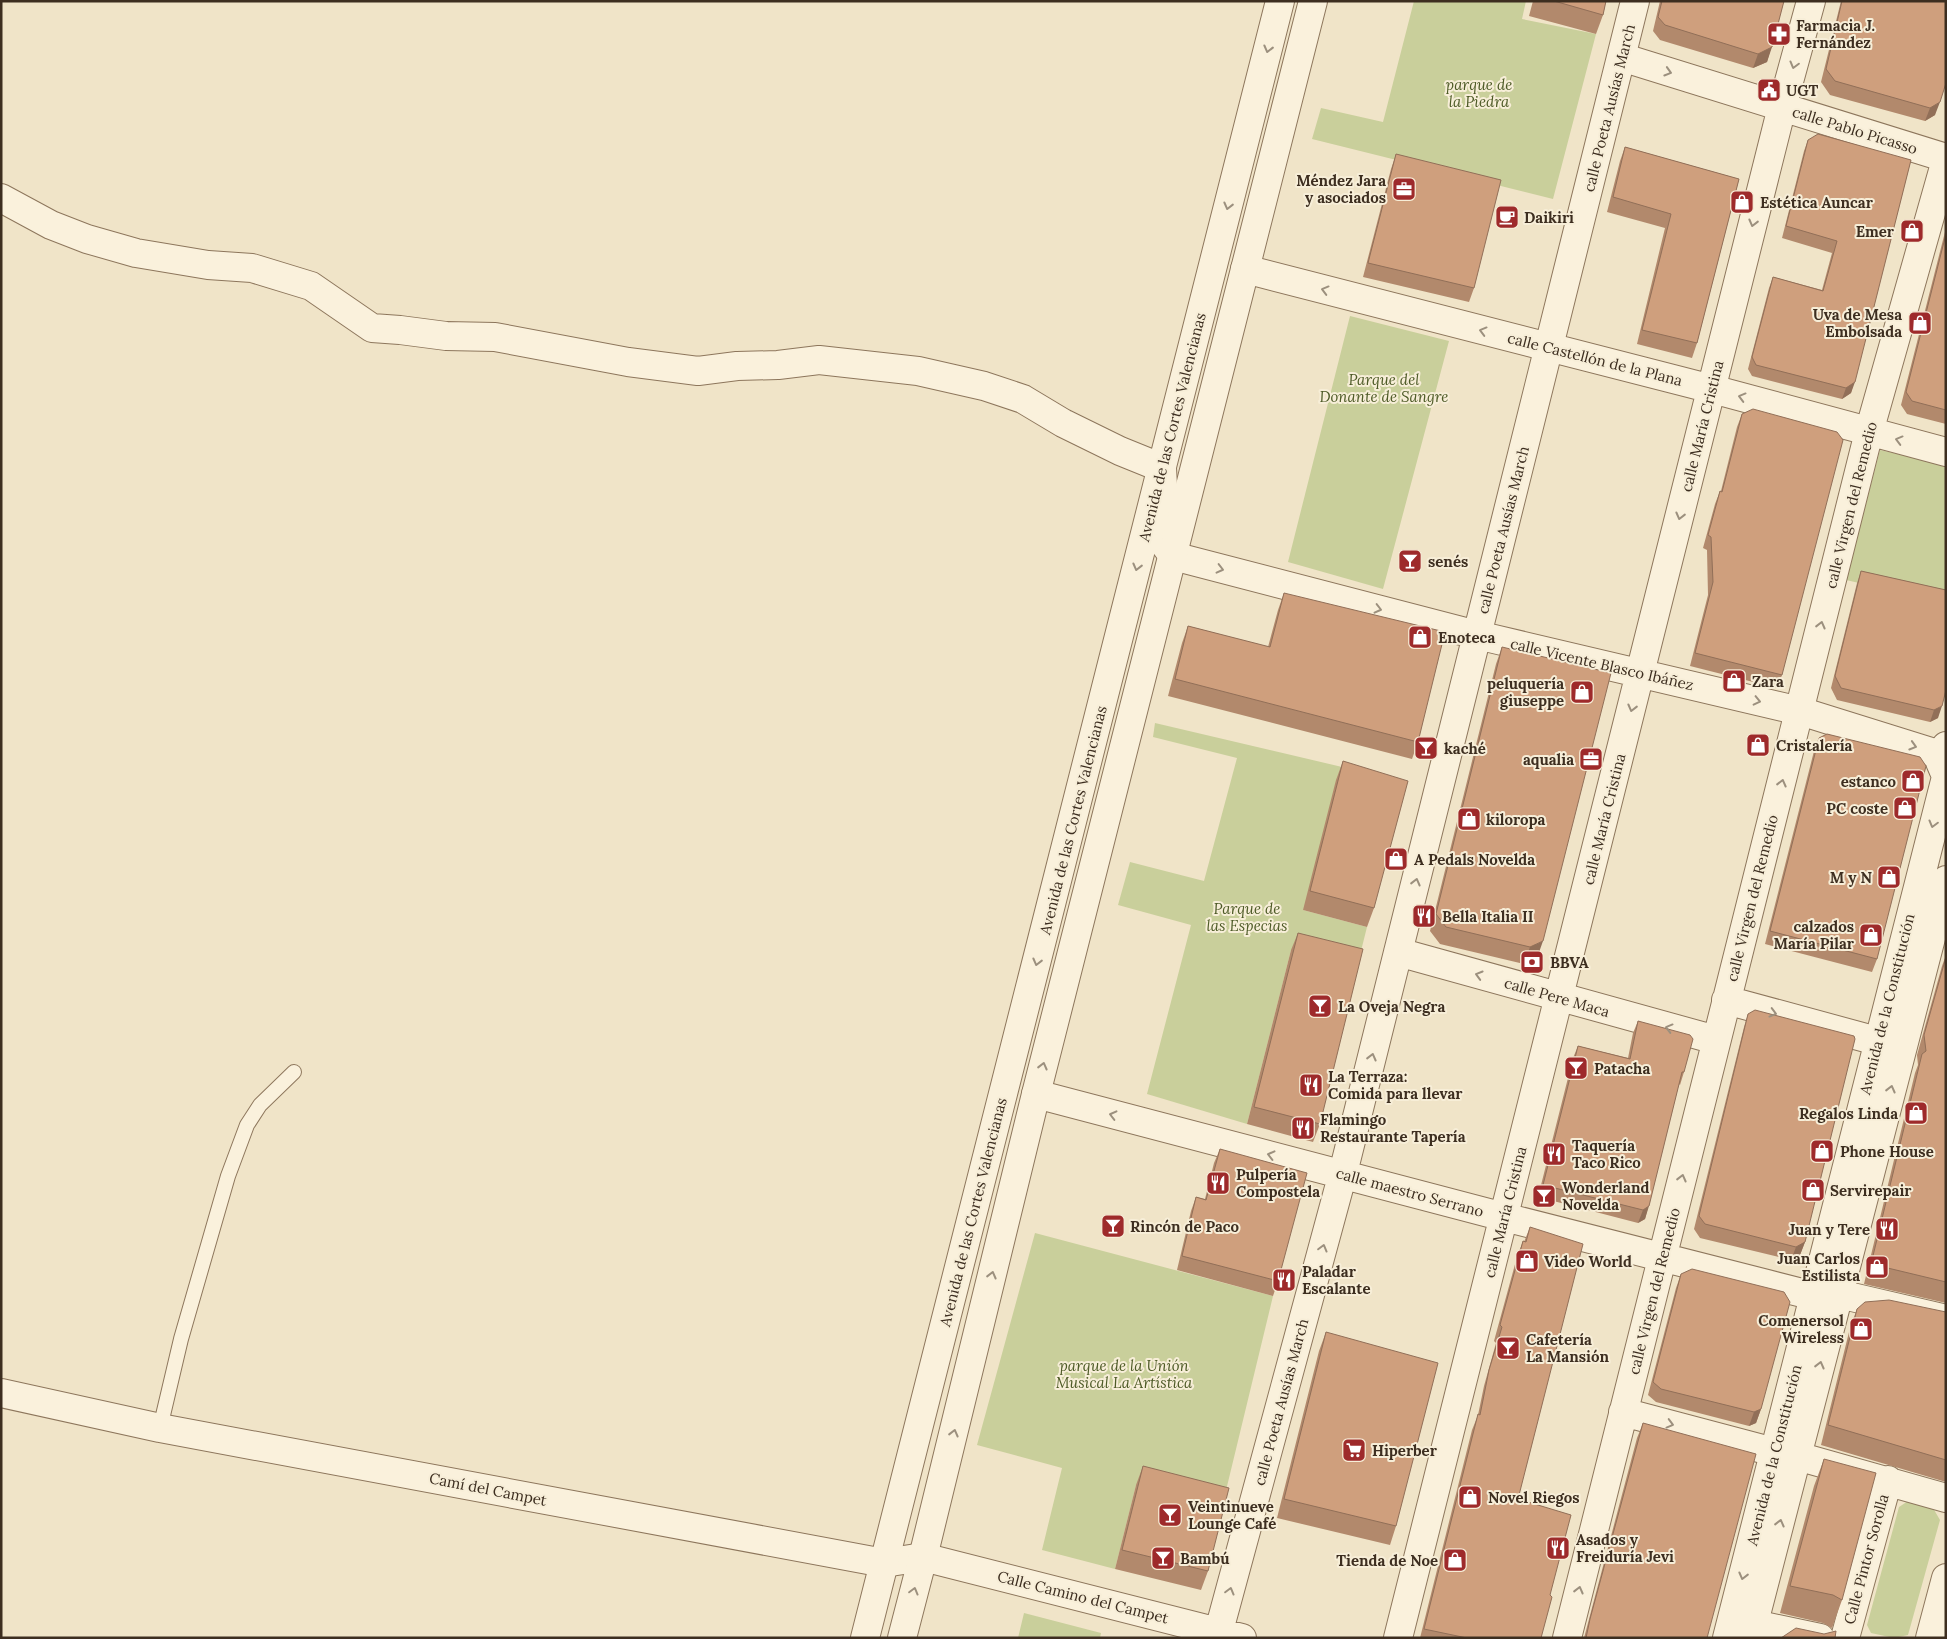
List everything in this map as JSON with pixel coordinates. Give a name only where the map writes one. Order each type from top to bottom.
[{"type":"street","name":"Avenida de las Cortes Valencianas","points":[[865,1638],[1280,1]]},
{"type":"street","name":"Avenida de las Cortes Valencianas","points":[[902,1638],[924,1557],[1036,1094],[1174,556],[1313,1]]},
{"type":"street","name":"calle Poeta Ausías March","points":[[1226,1636],[1635,1]]},
{"type":"street","name":"calle María Cristina","points":[[1398,1638],[1782,107],[1811,1]]},
{"type":"street","name":"calle Pablo Picasso","points":[[1621,57],[1946,159]]},
{"type":"street","name":"calle Virgen del Remedio","points":[[1567,1638],[1869,432],[1946,159]]},
{"type":"street","points":[[1,198],[51,224],[87,239],[136,253],[208,265],[252,268],[311,286],[372,328],[446,336],[495,337],[628,362],[698,371],[819,360],[918,371],[984,386],[1023,399],[1071,427],[1120,451],[1162,468],[1164,504],[1160,538],[1174,556]]},
{"type":"street","name":"calle Castellón de la Plana","points":[[1245,268],[1712,389],[1946,452]]},
{"type":"street","name":"calle Vicente Blasco Ibáñez","points":[[1174,556],[1477,635],[1800,711],[1945,764]]},
{"type":"street","name":"Avenida de la Constitución","points":[[1752,1631],[1786,1454],[1826,1295],[1877,1041],[1945,764]]},
{"type":"street","name":"Avenida de la Constitución","points":[[1826,1295],[1939,932],[1946,880]]},
{"type":"street","name":"calle Pere Maca","points":[[1398,952],[1716,1040]]},
{"type":"street","points":[[1726,1000],[1877,1041]]},
{"type":"street","name":"calle maestro Serrano","points":[[1036,1094],[1343,1173],[1504,1217],[1826,1295],[1946,1319]]},
{"type":"street","name":"Camí del Campet","points":[[1,1386],[52,1404]]},
{"type":"street","name":"Camí del Campet","points":[[1,1393],[160,1428],[884,1563],[924,1557]]},
{"type":"street","points":[[1623,1412],[1888,1480],[1946,1498]]},
{"type":"street","name":"Avenida de la Constitución","points":[[1727,1638],[1786,1454]]},
{"type":"street","name":"Calle Pintor Sorolla","points":[[1845,1638],[1888,1480]]},
{"type":"street","name":"Calle Camino del Campet","points":[[924,1557],[1226,1636]]},
{"type":"street","points":[[1930,1638],[1946,1578]]},
{"type":"street","points":[[1752,1631],[1820,1638]]},
{"type":"lane","points":[[160,1428],[181,1339],[228,1176],[247,1125],[260,1105],[294,1072]]},
{"type":"green space","name":"parque de la Piedra","points":[[1414,1],[1526,1],[1522,19],[1596,34],[1553,199],[1312,139],[1321,108],[1383,122]]},
{"type":"green space","name":"Parque del Donante de Sangre","points":[[1350,316],[1449,341],[1383,589],[1288,562]]},
{"type":"green space","points":[[1880,450],[1946,465],[1946,603],[1846,580]]},
{"type":"green space","name":"Parque de las Especias","points":[[1155,723],[1406,782],[1303,910],[1367,927],[1357,967],[1291,950],[1247,1124],[1147,1094],[1191,925],[1118,905],[1130,862],[1204,881],[1237,758],[1153,737]]},
{"type":"green space","name":"parque de la Unión Musical La Artística","points":[[1035,1233],[1273,1296],[1222,1507],[1136,1485],[1115,1569],[1042,1550],[1062,1468],[977,1445]]},
{"type":"green space","points":[[1908,1501],[1933,1508],[1940,1520],[1908,1635],[1894,1638],[1871,1633],[1867,1625],[1899,1507]]},
{"type":"green space","points":[[1024,1613],[1101,1633],[1100,1638],[1018,1638]]},
{"type":"building","points":[[1554,1],[1606,1],[1603,15]]},
{"type":"building","points":[[1662,1],[1784,1],[1772,47],[1758,54],[1665,25],[1658,17]]},
{"type":"building","points":[[1842,1],[1946,1],[1946,83],[1940,102],[1930,108],[1835,81],[1826,69]]},
{"type":"building","points":[[1818,134],[1911,160],[1855,382],[1846,388],[1756,365],[1752,357],[1773,277],[1823,291],[1837,241],[1786,226],[1808,140]]},
{"type":"building","points":[[1625,147],[1739,179],[1697,343],[1642,330],[1671,214],[1613,197]]},
{"type":"building","points":[[1396,154],[1501,180],[1474,288],[1368,263]]},
{"type":"building","points":[[1946,234],[1946,410],[1912,401],[1906,392]]},
{"type":"building","points":[[1753,409],[1837,432],[1843,440],[1782,675],[1695,653],[1713,582],[1711,537],[1708,535],[1720,491],[1722,492],[1742,414]]},
{"type":"building","points":[[1861,571],[1946,590],[1946,690],[1942,706],[1934,710],[1841,688],[1835,676]]},
{"type":"building","points":[[1284,593],[1445,632],[1418,742],[1175,679],[1188,626],[1270,647]]},
{"type":"building","points":[[1502,647],[1611,673],[1543,941],[1530,947],[1446,927],[1436,914]]},
{"type":"building","points":[[1827,734],[1920,757],[1926,766],[1877,959],[1770,931],[1819,738]]},
{"type":"building","points":[[1343,761],[1408,781],[1374,908],[1310,891]]},
{"type":"building","points":[[1298,933],[1363,949],[1320,1124],[1254,1107]]},
{"type":"building","points":[[1946,957],[1946,1282],[1871,1264],[1922,1054],[1926,1051],[1924,1035]]},
{"type":"building","points":[[1755,1010],[1854,1036],[1855,1039],[1805,1242],[1796,1247],[1705,1224],[1699,1216],[1748,1014]]},
{"type":"building","points":[[1638,1021],[1690,1035],[1693,1039],[1684,1072],[1682,1072],[1649,1206],[1643,1210],[1543,1185],[1578,1046],[1630,1059]]},
{"type":"building","points":[[1220,1149],[1307,1173],[1278,1281],[1182,1256],[1196,1197],[1206,1200]]},
{"type":"building","points":[[1530,1227],[1583,1244],[1518,1499],[1571,1515],[1541,1638],[1467,1638],[1424,1629],[1478,1414],[1480,1415],[1489,1370],[1502,1327],[1500,1325],[1523,1241],[1526,1242]]},
{"type":"building","points":[[1692,1269],[1784,1292],[1790,1302],[1761,1409],[1754,1412],[1661,1389],[1653,1382],[1681,1274]]},
{"type":"building","points":[[1889,1300],[1946,1312],[1946,1460],[1828,1425],[1857,1309],[1865,1302]]},
{"type":"building","name":"Hiperber","points":[[1326,1332],[1438,1363],[1396,1526],[1284,1499]]},
{"type":"building","points":[[1643,1423],[1756,1454],[1707,1638],[1586,1638]]},
{"type":"building","points":[[1824,1459],[1876,1473],[1842,1600],[1833,1595],[1790,1586]]},
{"type":"building","points":[[1143,1466],[1229,1488],[1208,1571],[1122,1550]]},
{"type":"building","points":[[1796,1628],[1824,1634],[1836,1631],[1835,1638],[1781,1638]]},
{"type":"place","name":"Farmacia J. Fernández","points":[[1779,34]]},
{"type":"place","name":"UGT","points":[[1769,90]]},
{"type":"place","name":"Méndez Jara y asociados","points":[[1404,189]]},
{"type":"place","name":"Estética Auncar","points":[[1742,202]]},
{"type":"place","name":"Daikiri","points":[[1507,217]]},
{"type":"place","name":"Emer","points":[[1912,231]]},
{"type":"place","name":"Uva de Mesa Embolsada","points":[[1920,323]]},
{"type":"place","name":"senés","points":[[1410,561]]},
{"type":"place","name":"Enoteca","points":[[1420,637]]},
{"type":"place","name":"Zara","points":[[1734,681]]},
{"type":"place","name":"peluquería giuseppe","points":[[1582,692]]},
{"type":"place","name":"Cristalería","points":[[1758,745]]},
{"type":"place","name":"kaché","points":[[1426,748]]},
{"type":"place","name":"aqualia","points":[[1591,759]]},
{"type":"place","name":"estanco","points":[[1913,781]]},
{"type":"place","name":"PC coste","points":[[1905,808]]},
{"type":"place","name":"kiloropa","points":[[1469,819]]},
{"type":"place","name":"A Pedals Novelda","points":[[1396,859]]},
{"type":"place","name":"M y N","points":[[1889,877]]},
{"type":"place","name":"Bella Italia II","points":[[1424,916]]},
{"type":"place","name":"calzados María Pilar","points":[[1871,935]]},
{"type":"place","name":"BBVA","points":[[1532,962]]},
{"type":"place","name":"La Oveja Negra","points":[[1320,1006]]},
{"type":"place","name":"Patacha","points":[[1576,1068]]},
{"type":"place","name":"La Terraza: Comida para llevar","points":[[1311,1085]]},
{"type":"place","name":"Regalos Linda","points":[[1916,1113]]},
{"type":"place","name":"Flamingo Restaurante Tapería","points":[[1303,1128]]},
{"type":"place","name":"Phone House","points":[[1822,1151]]},
{"type":"place","name":"Taquería Taco Rico","points":[[1554,1154]]},
{"type":"place","name":"Pulpería Compostela","points":[[1218,1183]]},
{"type":"place","name":"Servirepair","points":[[1813,1190]]},
{"type":"place","name":"Wonderland Novelda","points":[[1544,1196]]},
{"type":"place","name":"Rincón de Paco","points":[[1113,1226]]},
{"type":"place","name":"Juan y Tere","points":[[1887,1229]]},
{"type":"place","name":"Video World","points":[[1527,1261]]},
{"type":"place","name":"Juan Carlos Estilista","points":[[1877,1267]]},
{"type":"place","name":"Paladar Escalante","points":[[1284,1280]]},
{"type":"place","name":"Comenersol Wireless","points":[[1861,1329]]},
{"type":"place","name":"Cafetería La Mansión","points":[[1508,1348]]},
{"type":"place","name":"Hiperber","points":[[1354,1450]]},
{"type":"place","name":"Novel Riegos","points":[[1470,1497]]},
{"type":"place","name":"Veintinueve Lounge Café","points":[[1170,1515]]},
{"type":"place","name":"Asados y Freiduría Jevi","points":[[1558,1548]]},
{"type":"place","name":"Bambú","points":[[1163,1558]]},
{"type":"place","name":"Tienda de Noe","points":[[1455,1560]]}]
